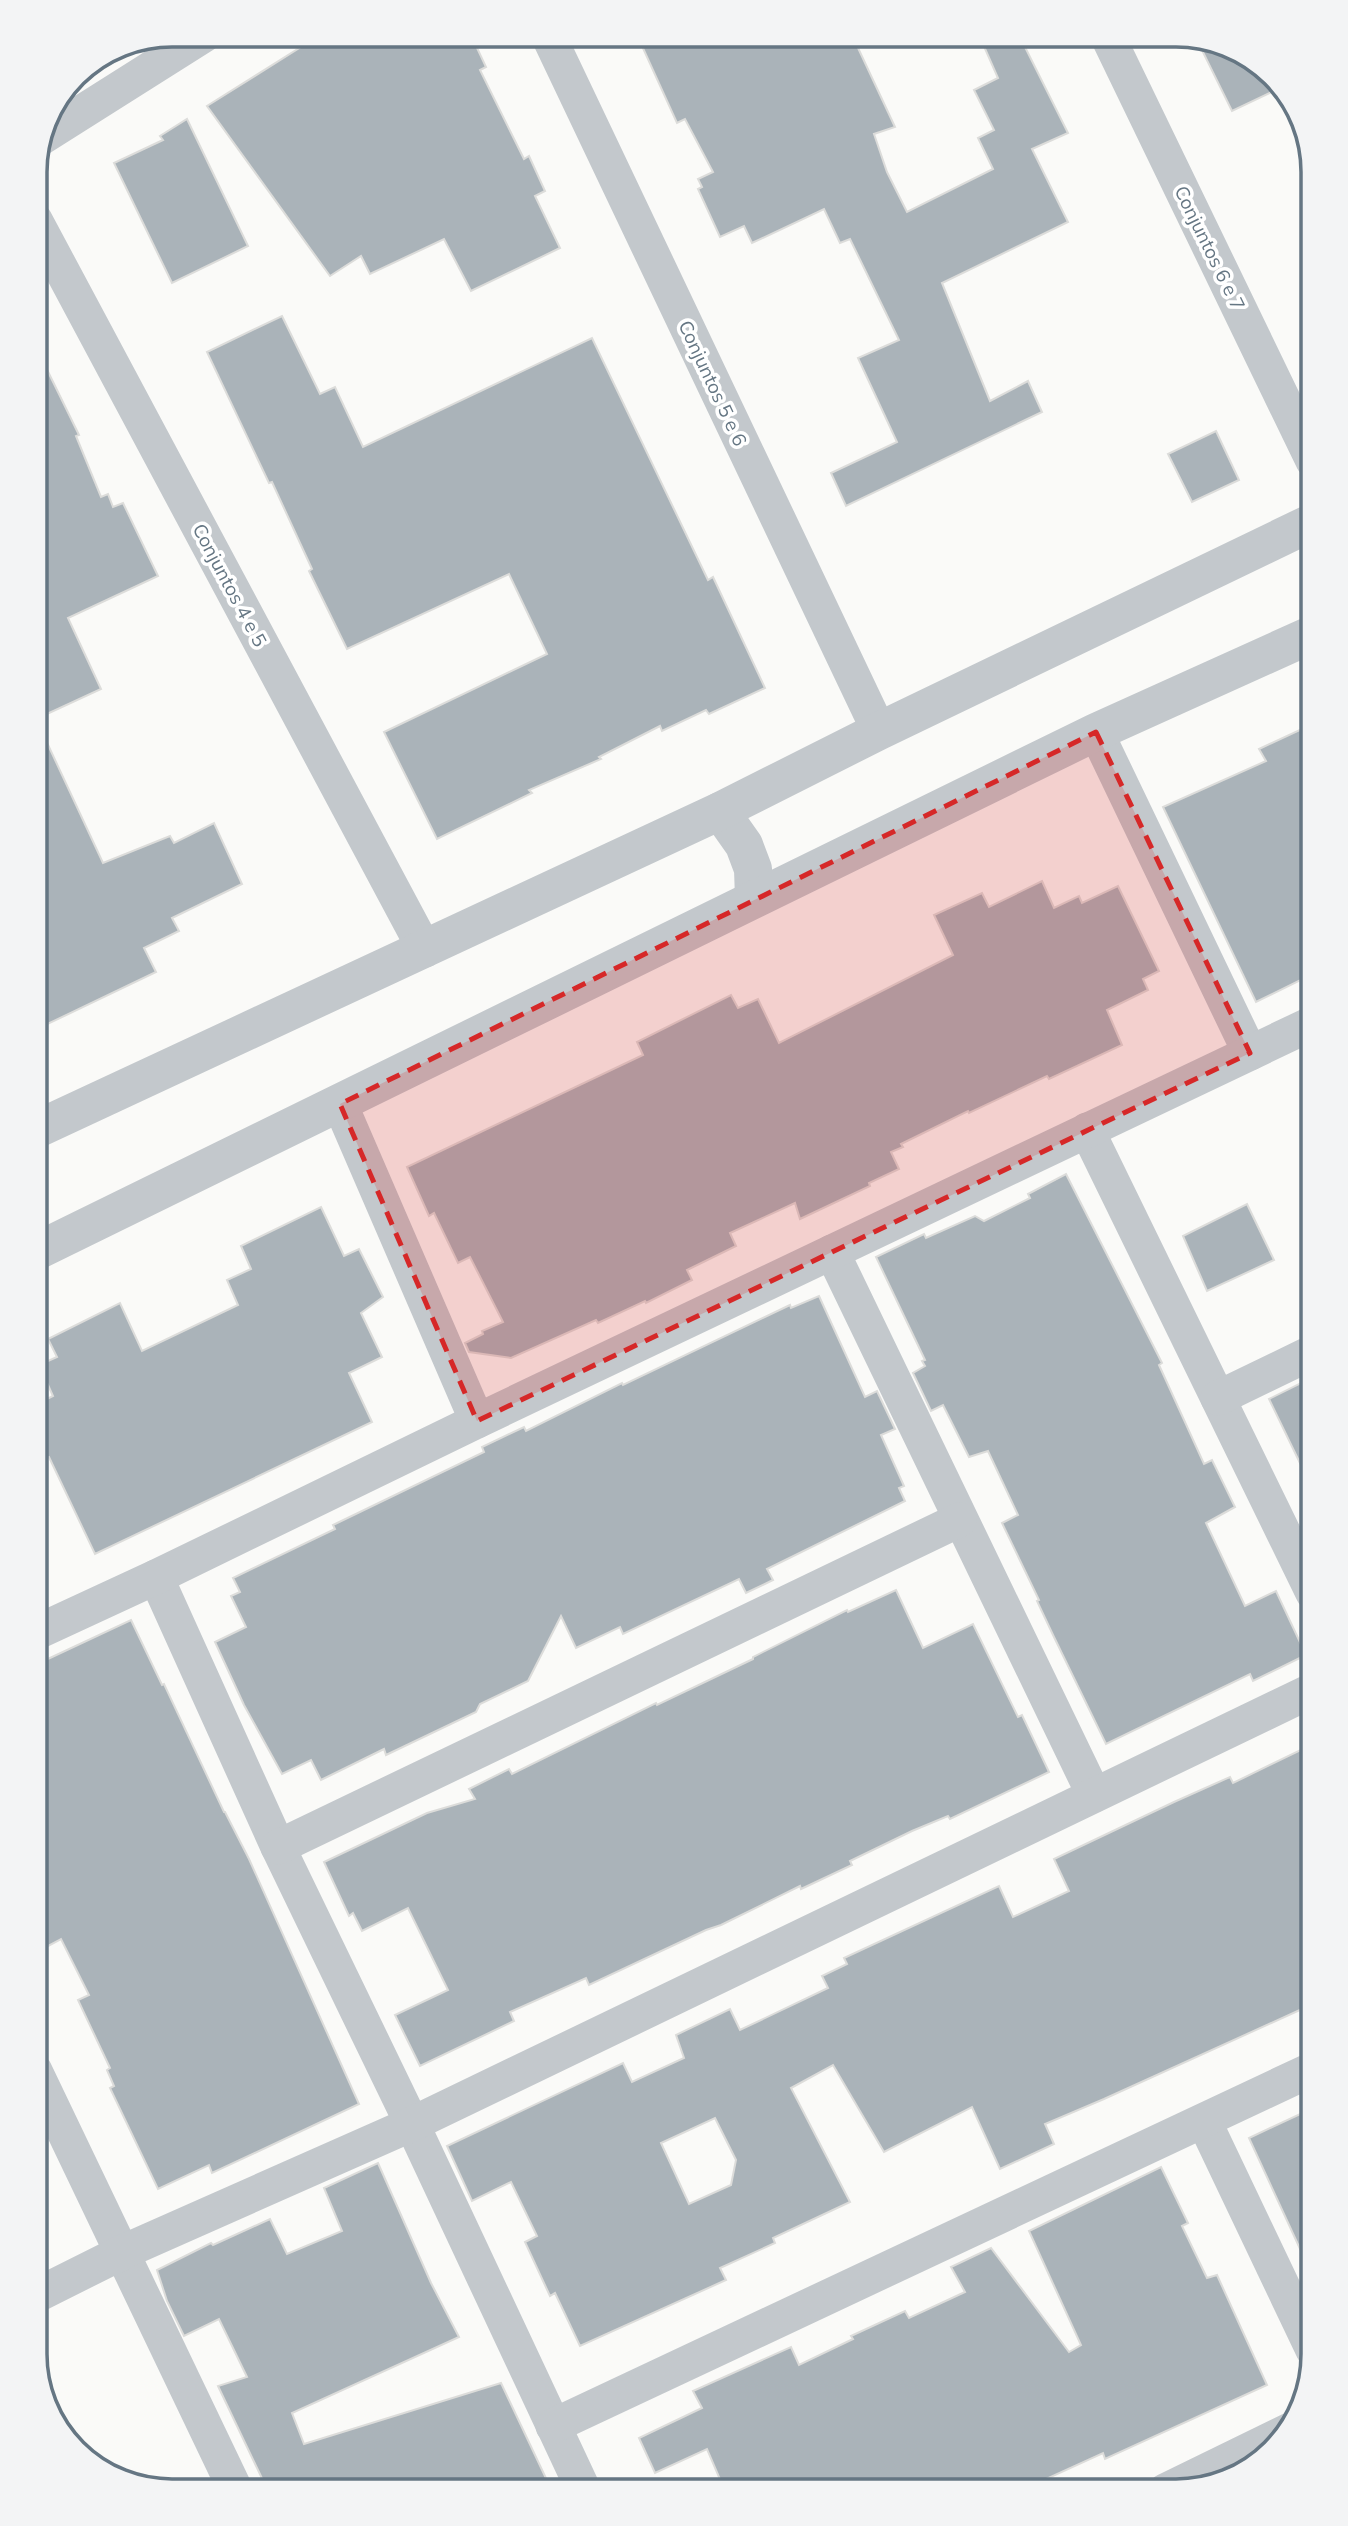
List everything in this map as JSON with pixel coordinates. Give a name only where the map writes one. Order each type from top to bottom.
[{"type":"street","points":[[56,129],[185,47]]},
{"type":"street","name":"Conjuntos 5 e 6","points":[[554,47],[878,731]]},
{"type":"street","name":"Conjuntos 6 e 7","points":[[1113,48],[1301,436]]},
{"type":"street","name":"Conjuntos 4 e 5","points":[[48,244],[425,950]]},
{"type":"street","points":[[48,1124],[720,811],[878,731],[1301,528]]},
{"type":"street","points":[[48,1246],[1096,732],[1301,639]]},
{"type":"street","points":[[1096,732],[1250,1053]]},
{"type":"street","points":[[720,811],[744,845],[753,869],[754,898]]},
{"type":"street","points":[[47,1627],[1301,1029]]},
{"type":"street","points":[[340,1104],[477,1421]]},
{"type":"street","points":[[1087,1130],[1301,1568]]},
{"type":"street","points":[[832,1252],[1094,1795]]},
{"type":"street","points":[[1218,1398],[1301,1358]]},
{"type":"street","points":[[278,1847],[959,1520]]},
{"type":"street","points":[[156,1577],[278,1847],[412,2124],[578,2478]]},
{"type":"street","points":[[47,2290],[123,2252],[412,2124],[1301,1696]]},
{"type":"street","points":[[553,2426],[1301,2075]]},
{"type":"street","points":[[47,2096],[230,2478]]},
{"type":"street","points":[[1204,2121],[1301,2325]]},
{"type":"street","points":[[1194,2477],[1263,2443]]},
{"type":"highlighted area","points":[[1096,732],[1250,1053],[477,1421],[340,1104]]},
{"type":"building","points":[[301,47],[477,47],[486,67],[480,70],[524,159],[529,156],[545,191],[535,196],[560,248],[471,291],[444,239],[370,274],[361,256],[330,276],[207,106]]},
{"type":"building","points":[[643,47],[858,48],[895,127],[874,134],[887,172],[907,212],[993,169],[978,138],[994,130],[974,90],[998,78],[985,48],[1025,48],[1068,133],[1032,149],[1068,222],[942,283],[990,401],[1028,381],[1042,412],[846,506],[831,473],[897,442],[858,358],[899,340],[850,239],[840,243],[824,209],[752,243],[744,226],[720,237],[698,189],[702,187],[698,179],[713,172],[685,119],[677,123]]},
{"type":"building","points":[[1202,51],[1231,60],[1245,68],[1271,92],[1232,111]]},
{"type":"building","points":[[187,119],[248,246],[172,283],[114,163],[163,140],[160,136]]},
{"type":"building","points":[[282,316],[320,394],[335,387],[363,447],[592,338],[708,580],[713,577],[765,688],[709,714],[706,710],[662,731],[660,726],[599,757],[601,759],[529,790],[532,793],[437,839],[384,732],[547,654],[509,574],[347,649],[309,571],[312,569],[272,482],[269,483],[207,352]]},
{"type":"building","points":[[48,371],[79,435],[76,436],[101,497],[108,494],[113,507],[123,503],[158,576],[68,618],[101,689],[48,714]]},
{"type":"building","points":[[1216,431],[1239,480],[1192,502],[1168,454]]},
{"type":"building","points":[[1301,729],[1301,980],[1256,1002],[1163,807],[1266,761],[1259,749]]},
{"type":"building","points":[[48,744],[103,863],[170,836],[174,843],[214,823],[242,884],[172,918],[179,931],[144,948],[156,972],[48,1024]]},
{"type":"building","points":[[1042,881],[1054,908],[1079,896],[1082,903],[1118,886],[1159,971],[1143,979],[1148,990],[1107,1010],[1122,1045],[1049,1079],[1047,1076],[969,1113],[968,1111],[901,1144],[903,1147],[891,1152],[899,1169],[869,1183],[870,1186],[800,1219],[795,1203],[730,1233],[736,1246],[687,1270],[692,1280],[646,1303],[645,1301],[598,1323],[596,1320],[511,1358],[469,1352],[465,1343],[483,1334],[482,1331],[503,1322],[470,1257],[458,1263],[434,1213],[429,1216],[407,1167],[643,1055],[637,1042],[731,995],[738,1008],[758,999],[779,1043],[953,955],[934,915],[982,893],[989,907]]},
{"type":"building","points":[[1066,1174],[1162,1363],[1159,1365],[1204,1464],[1212,1460],[1235,1507],[1206,1523],[1245,1606],[1276,1591],[1301,1644],[1301,1657],[1253,1681],[1250,1674],[1106,1744],[1002,1523],[1018,1515],[988,1451],[969,1457],[943,1405],[931,1411],[913,1373],[925,1366],[922,1361],[925,1360],[876,1257],[924,1234],[926,1238],[975,1216],[984,1221],[1030,1198],[1028,1194]]},
{"type":"building","points":[[1247,1204],[1274,1260],[1207,1291],[1183,1236]]},
{"type":"building","points":[[321,1207],[344,1256],[359,1249],[383,1297],[361,1313],[382,1357],[349,1373],[372,1422],[95,1554],[47,1458],[47,1399],[53,1396],[47,1384],[47,1361],[57,1357],[48,1339],[120,1303],[142,1351],[238,1305],[227,1280],[251,1269],[241,1246]]},
{"type":"building","points":[[819,1296],[865,1397],[877,1391],[895,1429],[881,1435],[904,1486],[899,1488],[905,1501],[767,1569],[773,1580],[746,1593],[739,1579],[623,1634],[620,1627],[576,1648],[561,1616],[528,1681],[480,1704],[476,1712],[386,1755],[384,1749],[321,1780],[311,1760],[282,1774],[244,1705],[215,1642],[246,1627],[231,1596],[240,1592],[233,1578],[335,1529],[333,1525],[484,1452],[482,1447],[524,1427],[526,1431],[790,1305],[791,1308]]},
{"type":"building","points":[[1301,1383],[1301,1465],[1269,1399]]},
{"type":"building","points":[[896,1590],[923,1648],[973,1624],[1018,1717],[1022,1715],[1049,1772],[950,1819],[948,1816],[912,1831],[850,1861],[852,1865],[801,1889],[800,1886],[589,1985],[586,1978],[510,2012],[514,2021],[420,2066],[395,2015],[448,1990],[408,1908],[362,1931],[353,1913],[349,1916],[324,1862],[427,1813],[475,1799],[469,1789],[509,1769],[512,1774],[753,1659],[847,1610],[848,1612]]},
{"type":"building","points":[[131,1620],[249,1859],[359,2104],[212,2173],[209,2165],[158,2189],[110,2088],[114,2086],[107,2070],[110,2068],[78,2000],[89,1995],[61,1939],[47,1946],[47,1659]]},
{"type":"building","points":[[1301,1750],[1301,2009],[1045,2124],[1054,2144],[1000,2169],[972,2107],[884,2152],[833,2065],[791,2088],[850,2202],[773,2238],[775,2243],[720,2268],[726,2280],[580,2346],[555,2293],[550,2296],[525,2242],[537,2236],[511,2182],[472,2201],[447,2146],[623,2063],[632,2082],[684,2058],[676,2035],[730,2009],[740,2030],[828,1988],[822,1976],[847,1964],[844,1958],[999,1886],[1013,1917],[1069,1891],[1054,1859],[1230,1777],[1233,1783]],"holes":[[[715,2118],[736,2160],[731,2185],[689,2204],[661,2143]]]},
{"type":"building","points":[[1301,2114],[1301,2251],[1249,2138]]},
{"type":"building","points":[[378,2163],[431,2283],[459,2337],[292,2413],[304,2444],[501,2383],[546,2478],[262,2478],[218,2386],[247,2377],[219,2319],[184,2336],[167,2301],[157,2270],[211,2243],[213,2245],[270,2219],[287,2254],[342,2231],[324,2188]]},
{"type":"building","points":[[1161,2167],[1188,2223],[1182,2226],[1207,2278],[1217,2275],[1267,2385],[1105,2459],[1103,2453],[1046,2479],[720,2479],[707,2449],[655,2473],[639,2438],[702,2408],[693,2391],[791,2347],[799,2365],[853,2339],[851,2336],[905,2311],[909,2318],[965,2292],[951,2267],[991,2248],[1069,2352],[1081,2345],[1029,2231]]}]
